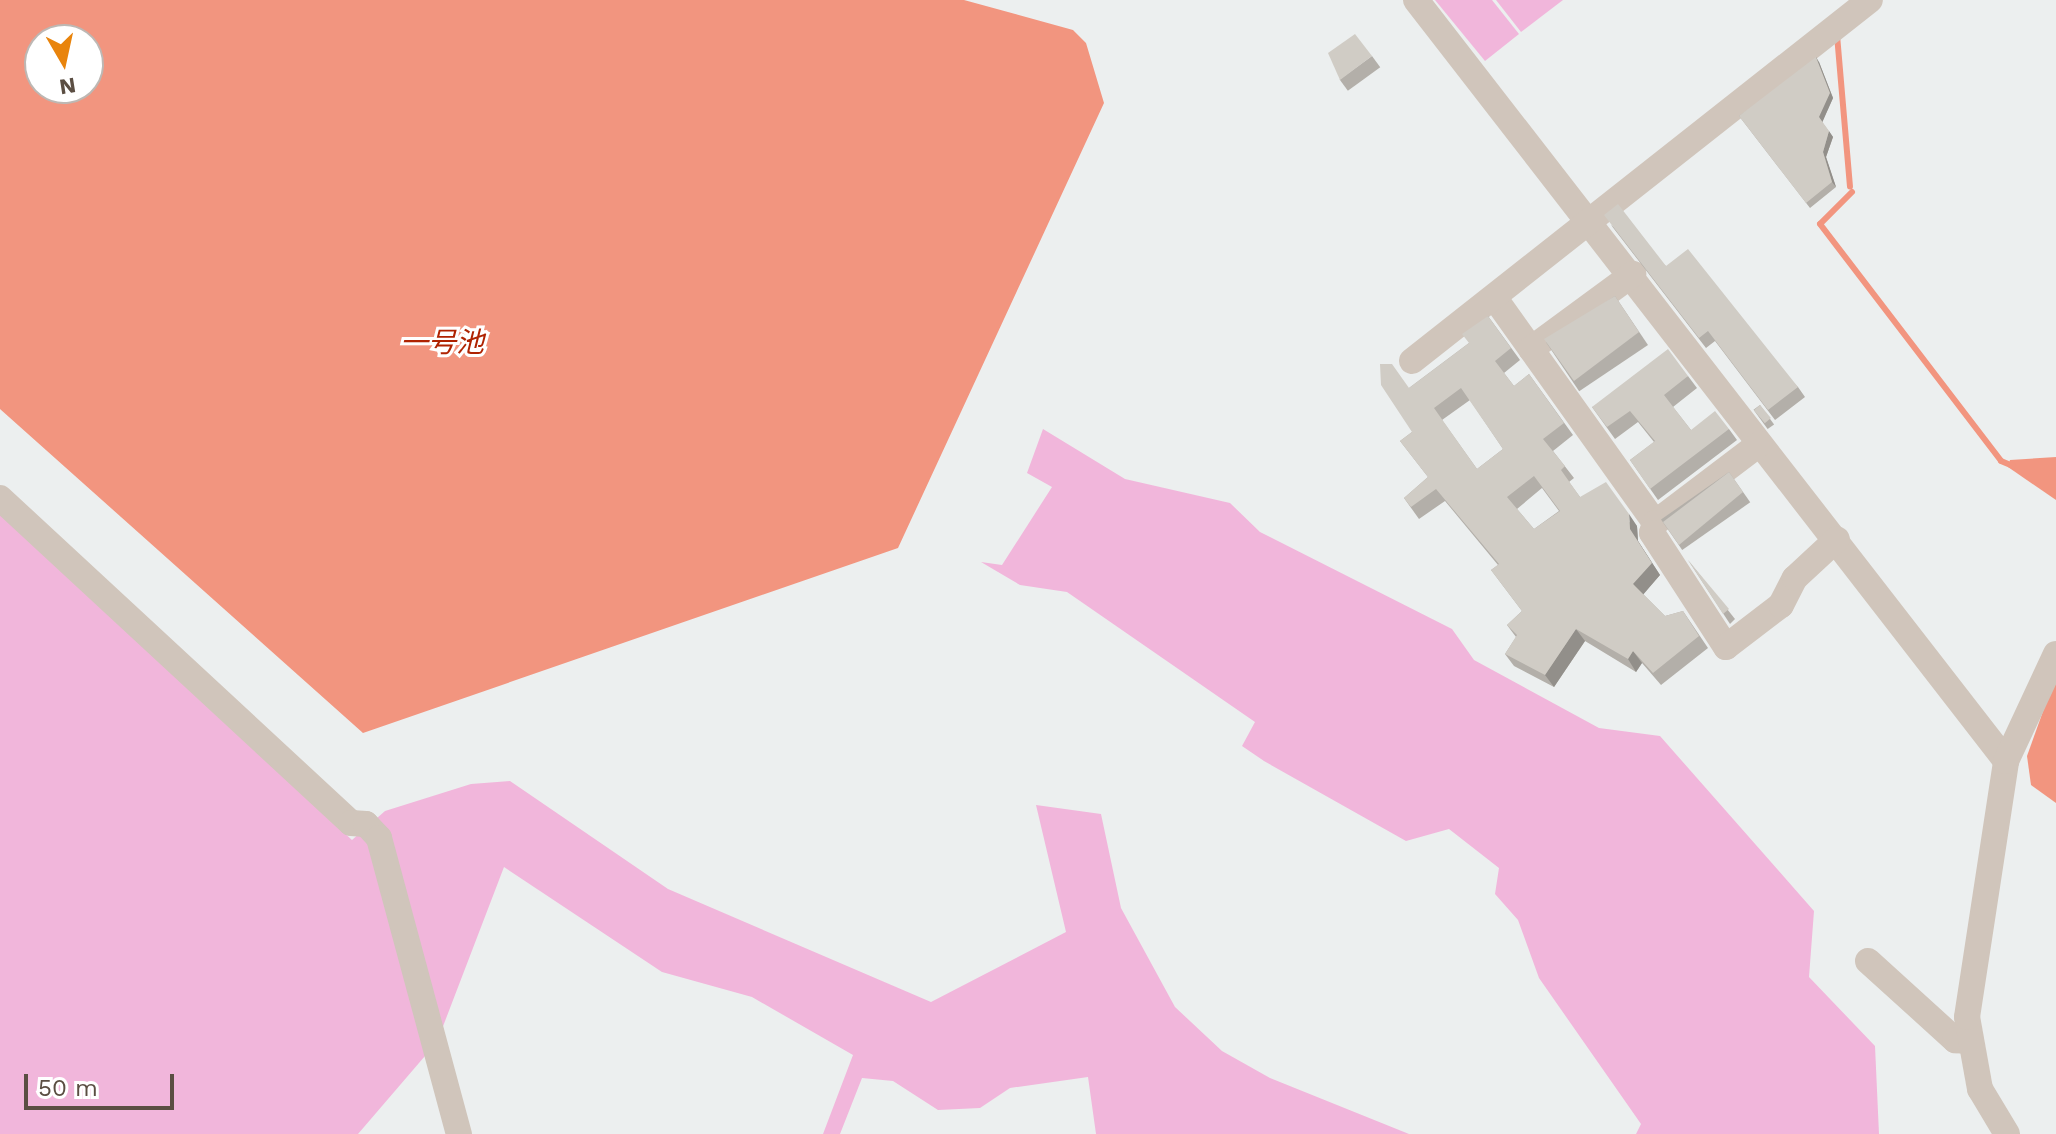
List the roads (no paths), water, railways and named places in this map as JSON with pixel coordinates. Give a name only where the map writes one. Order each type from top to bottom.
[{"type":"street","points":[[1416,0],[1633,274],[1759,444],[1837,539],[2006,761]]},
{"type":"street","points":[[1412,361],[1870,0]]},
{"type":"street","points":[[1531,349],[1633,274]]},
{"type":"street","points":[[1494,297],[1655,523]]},
{"type":"street","points":[[1759,444],[1655,523],[1652,533],[1726,647],[1781,605],[1795,578],[1837,539]]},
{"type":"street","points":[[0,498],[351,823],[366,824],[379,838],[459,1134]]},
{"type":"street","points":[[2007,1134],[1980,1089],[1967,1041],[2006,761],[2056,654]]},
{"type":"street","points":[[1868,961],[1955,1040],[1967,1041]]},
{"type":"water","name":"一号池","points":[[0,0],[964,0],[1073,30],[1086,43],[1104,103],[898,548],[363,733],[0,409]]},
{"type":"water","points":[[2056,457],[2056,500],[2008,467],[2010,460]]},
{"type":"water","points":[[2056,675],[2056,803],[2031,785],[2027,756]]},
{"type":"waterway","points":[[1837,35],[1850,186]]},
{"type":"waterway","points":[[1852,192],[1820,224],[2001,461],[2013,466]]}]
